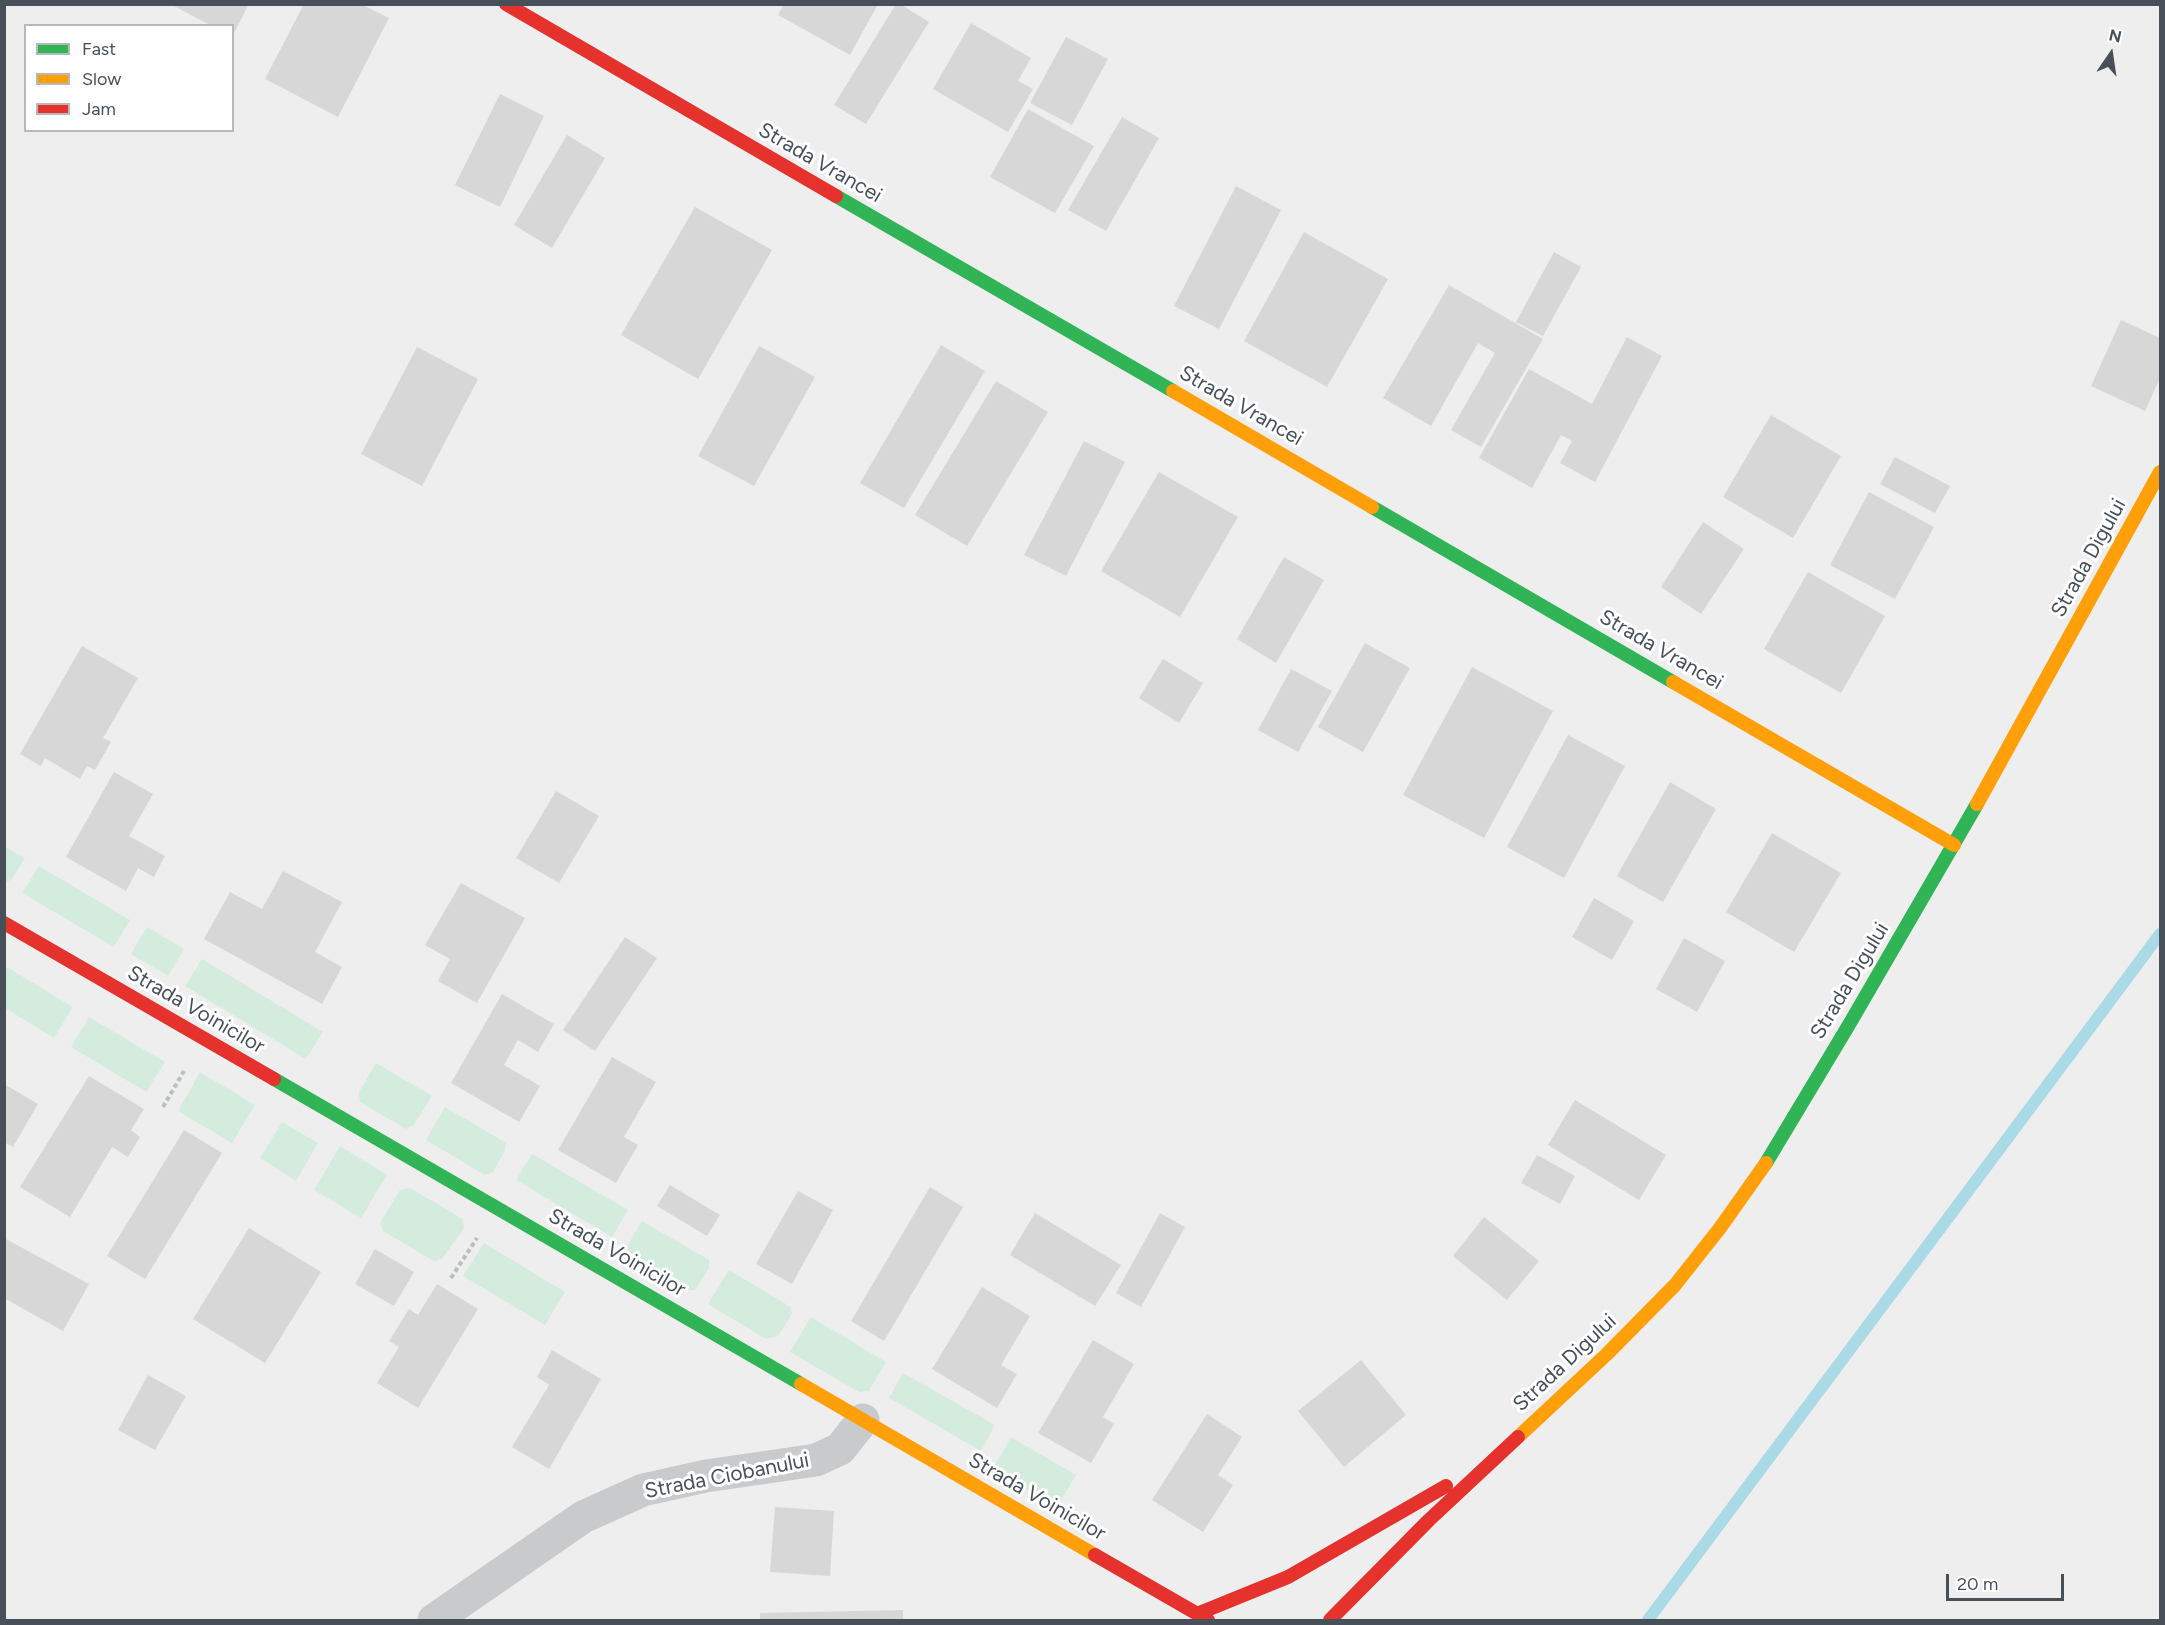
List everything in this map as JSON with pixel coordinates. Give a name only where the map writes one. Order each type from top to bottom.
[{"type":"street","name":"Strada Vrancei","points":[[506,4],[1954,845]]},
{"type":"street","name":"Strada Digului","points":[[1330,1620],[1428,1520],[1607,1354],[1667,1293],[1720,1228],[1765,1164],[1954,845],[2160,472]]},
{"type":"street","name":"Strada Voinicilor","points":[[4,923],[1202,1617]]},
{"type":"street","name":"Strada Ciobanului","points":[[434,1620],[583,1517],[643,1490],[706,1476],[816,1460],[840,1449],[863,1420]]},
{"type":"street","name":"Strada Digului","points":[[1202,1617],[1288,1577],[1418,1503],[1498,1454]]},
{"type":"path","points":[[163,1107],[188,1064]]},
{"type":"path","points":[[451,1278],[480,1234]]},
{"type":"green space","points":[[4,846],[25,858],[12,879],[5,883]]},
{"type":"green space","points":[[39,866],[130,920],[114,947],[22,893]]},
{"type":"green space","points":[[147,927],[184,949],[168,976],[131,954]]},
{"type":"green space","points":[[202,959],[323,1032],[306,1059],[185,986]]},
{"type":"green space","points":[[7,967],[73,1007],[54,1038],[5,1008],[5,971]]},
{"type":"green space","points":[[89,1017],[165,1062],[146,1092],[71,1047]]},
{"type":"green space","points":[[376,1063],[432,1096],[414,1125],[406,1129],[360,1102],[359,1092]]},
{"type":"green space","points":[[200,1072],[255,1105],[232,1143],[178,1111]]},
{"type":"green space","points":[[445,1107],[506,1143],[505,1151],[493,1172],[485,1175],[426,1140]]},
{"type":"green space","points":[[282,1122],[318,1143],[296,1181],[260,1158]]},
{"type":"green space","points":[[340,1146],[387,1175],[361,1218],[314,1190]]},
{"type":"green space","points":[[532,1154],[628,1210],[612,1237],[516,1180]]},
{"type":"green space","points":[[410,1188],[463,1219],[464,1228],[442,1259],[434,1261],[383,1231],[380,1223],[400,1190]]},
{"type":"green space","points":[[642,1221],[709,1260],[709,1268],[695,1290],[685,1290],[623,1253]]},
{"type":"green space","points":[[484,1243],[565,1292],[545,1325],[463,1276]]},
{"type":"green space","points":[[729,1270],[791,1307],[792,1314],[778,1336],[766,1339],[708,1304]]},
{"type":"green space","points":[[811,1317],[886,1362],[869,1391],[859,1392],[790,1352]]},
{"type":"green space","points":[[903,1373],[995,1425],[981,1451],[889,1398]]},
{"type":"green space","points":[[1011,1437],[1076,1475],[1057,1507],[992,1470]]},
{"type":"building","points":[[175,4],[249,4],[234,33],[234,24],[208,24],[174,6]]},
{"type":"building","points":[[304,4],[361,4],[389,18],[338,117],[265,79]]},
{"type":"building","points":[[784,4],[878,4],[850,55],[778,15]]},
{"type":"building","points":[[896,4],[900,4],[929,22],[866,124],[834,105]]},
{"type":"building","points":[[971,23],[1031,58],[1018,81],[1033,89],[1008,132],[933,89]]},
{"type":"building","points":[[1066,37],[1108,59],[1072,125],[1030,103]]},
{"type":"building","points":[[500,94],[544,116],[500,207],[455,185]]},
{"type":"building","points":[[1028,109],[1094,146],[1055,213],[990,177]]},
{"type":"building","points":[[1122,117],[1159,138],[1106,231],[1068,210]]},
{"type":"building","points":[[567,135],[605,158],[552,248],[514,225]]},
{"type":"building","points":[[1236,186],[1281,210],[1219,329],[1174,306]]},
{"type":"building","points":[[695,207],[772,250],[698,379],[621,335]]},
{"type":"building","points":[[1304,232],[1388,279],[1327,387],[1244,341]]},
{"type":"building","points":[[1554,252],[1581,267],[1543,336],[1516,322]]},
{"type":"building","points":[[1449,285],[1543,339],[1481,447],[1451,430],[1495,353],[1478,343],[1431,426],[1383,398]]},
{"type":"building","points":[[2121,320],[2160,338],[2160,378],[2145,411],[2091,386]]},
{"type":"building","points":[[1627,337],[1662,356],[1595,482],[1560,463],[1572,441],[1561,435],[1532,488],[1479,458],[1529,369],[1592,404]]},
{"type":"building","points":[[941,345],[985,371],[904,508],[860,483]]},
{"type":"building","points":[[759,346],[815,377],[754,486],[698,456]]},
{"type":"building","points":[[417,347],[478,379],[422,486],[361,454]]},
{"type":"building","points":[[996,381],[1048,412],[967,546],[915,515]]},
{"type":"building","points":[[1771,415],[1841,456],[1793,538],[1723,497]]},
{"type":"building","points":[[1084,441],[1125,462],[1066,576],[1024,555]]},
{"type":"building","points":[[1895,457],[1950,486],[1935,513],[1880,484]]},
{"type":"building","points":[[1159,472],[1238,517],[1180,617],[1101,571]]},
{"type":"building","points":[[1869,492],[1934,527],[1895,599],[1830,565]]},
{"type":"building","points":[[1703,522],[1744,549],[1701,614],[1661,587]]},
{"type":"building","points":[[1284,557],[1324,580],[1276,663],[1237,639]]},
{"type":"building","points":[[1808,572],[1885,616],[1841,693],[1764,649]]},
{"type":"building","points":[[1365,643],[1410,668],[1363,752],[1318,727]]},
{"type":"building","points":[[82,646],[138,678],[103,738],[111,742],[95,770],[87,766],[80,779],[45,758],[41,766],[20,754]]},
{"type":"building","points":[[1163,659],[1203,683],[1179,723],[1139,698]]},
{"type":"building","points":[[1472,667],[1553,711],[1484,838],[1403,795]]},
{"type":"building","points":[[1291,669],[1332,691],[1298,752],[1258,730]]},
{"type":"building","points":[[1568,735],[1625,766],[1564,878],[1507,847]]},
{"type":"building","points":[[114,772],[153,794],[129,836],[165,856],[154,877],[138,868],[126,891],[66,857]]},
{"type":"building","points":[[1670,782],[1716,809],[1663,902],[1617,876]]},
{"type":"building","points":[[556,791],[599,816],[559,883],[516,858]]},
{"type":"building","points":[[1772,833],[1841,873],[1794,952],[1726,912]]},
{"type":"building","points":[[283,871],[342,902],[315,952],[342,967],[322,1004],[204,939],[230,892],[262,909]]},
{"type":"building","points":[[461,883],[525,918],[477,1003],[438,981],[450,959],[425,945]]},
{"type":"building","points":[[1594,898],[1634,921],[1612,960],[1572,937]]},
{"type":"building","points":[[625,937],[657,958],[595,1051],[563,1030]]},
{"type":"building","points":[[1684,938],[1725,961],[1697,1012],[1656,989]]},
{"type":"building","points":[[502,994],[554,1024],[538,1052],[518,1040],[504,1065],[540,1086],[519,1122],[451,1083]]},
{"type":"building","points":[[612,1057],[656,1082],[624,1137],[638,1145],[616,1183],[558,1150]]},
{"type":"building","points":[[89,1076],[144,1109],[131,1130],[140,1137],[128,1157],[112,1147],[70,1217],[20,1187]]},
{"type":"building","points":[[4,1084],[38,1104],[13,1147],[4,1142]]},
{"type":"building","points":[[1575,1100],[1666,1155],[1639,1200],[1548,1145]]},
{"type":"building","points":[[184,1130],[222,1153],[145,1279],[107,1256]]},
{"type":"building","points":[[1537,1155],[1575,1176],[1560,1204],[1521,1183]]},
{"type":"building","points":[[670,1185],[720,1215],[707,1236],[657,1206]]},
{"type":"building","points":[[930,1187],[963,1207],[884,1341],[851,1321]]},
{"type":"building","points":[[798,1191],[833,1210],[792,1284],[756,1264]]},
{"type":"building","points":[[1035,1213],[1121,1265],[1095,1306],[1010,1255]]},
{"type":"building","points":[[1160,1213],[1185,1227],[1141,1307],[1116,1293]]},
{"type":"building","points":[[1484,1217],[1539,1261],[1507,1300],[1453,1256]]},
{"type":"building","points":[[249,1228],[321,1272],[265,1363],[193,1319]]},
{"type":"building","points":[[4,1238],[89,1284],[63,1331],[4,1298]]},
{"type":"building","points":[[375,1249],[414,1272],[394,1306],[355,1284]]},
{"type":"building","points":[[437,1284],[478,1309],[418,1408],[377,1383],[399,1347],[389,1341],[409,1309],[418,1315]]},
{"type":"building","points":[[982,1287],[1030,1316],[1001,1365],[1017,1374],[997,1408],[932,1369]]},
{"type":"building","points":[[1093,1340],[1134,1364],[1103,1417],[1114,1424],[1091,1463],[1038,1433]]},
{"type":"building","points":[[552,1350],[601,1379],[549,1469],[512,1447],[549,1385],[537,1377]]},
{"type":"building","points":[[1361,1360],[1406,1415],[1344,1467],[1298,1411]]},
{"type":"building","points":[[148,1375],[186,1396],[155,1450],[118,1430]]},
{"type":"building","points":[[1207,1414],[1242,1437],[1218,1475],[1233,1485],[1203,1532],[1152,1500]]},
{"type":"building","points":[[775,1507],[834,1511],[830,1576],[770,1572]]},
{"type":"building","points":[[903,1610],[903,1620],[760,1620],[760,1613]]},
{"type":"waterway","points":[[1648,1620],[2160,934]]},
{"type":"traffic: fast","points":[[836,196],[1173,391]]},
{"type":"traffic: fast","points":[[1372,507],[1673,682]]},
{"type":"traffic: fast","points":[[1766,1163],[1977,804]]},
{"type":"traffic: fast","points":[[274,1079],[801,1384]]},
{"type":"traffic: slow","points":[[1173,391],[1372,507]]},
{"type":"traffic: slow","points":[[1977,804],[2160,472]]},
{"type":"traffic: slow","points":[[1673,682],[1954,845]]},
{"type":"traffic: slow","points":[[1518,1437],[1607,1354],[1675,1285],[1720,1228],[1766,1163]]},
{"type":"traffic: slow","points":[[801,1384],[1095,1555]]},
{"type":"traffic: jam","points":[[506,4],[836,196]]},
{"type":"traffic: jam","points":[[4,923],[274,1079]]},
{"type":"traffic: jam","points":[[1330,1620],[1429,1520],[1518,1437]]},
{"type":"traffic: jam","points":[[1197,1614],[1288,1577],[1446,1486]]},
{"type":"traffic: jam","points":[[1095,1555],[1208,1620]]}]
